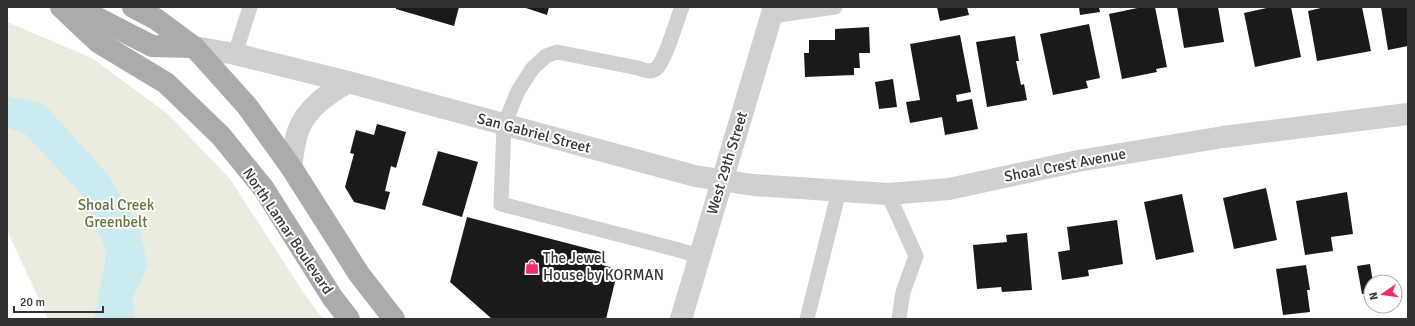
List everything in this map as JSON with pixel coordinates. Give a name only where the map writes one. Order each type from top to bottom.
[{"type":"main road","name":"North Lamar Boulevard","points":[[61,7],[98,42],[166,83],[221,136],[264,190],[332,296],[349,319]]},
{"type":"main road","points":[[76,7],[152,46],[194,47]]},
{"type":"main road","points":[[133,7],[156,19],[194,47],[247,106],[291,167],[359,274],[394,319]]},
{"type":"street","name":"West 29th Street","points":[[681,319],[721,181],[773,12]]},
{"type":"street","name":"San Gabriel Street","points":[[194,47],[235,54],[348,82],[695,176],[721,181]]},
{"type":"street","points":[[291,167],[298,130],[310,111],[325,97],[348,82]]},
{"type":"street","name":"Shoal Crest Avenue","points":[[721,181],[753,185],[888,194],[949,190],[1078,160],[1223,137],[1408,114]]},
{"type":"lane","points":[[235,54],[250,7]]},
{"type":"lane","points":[[682,7],[663,58],[656,69],[647,72],[638,68],[558,52],[546,56],[532,69],[524,80],[504,125],[501,204],[699,256]]},
{"type":"lane","points":[[773,12],[835,7]]},
{"type":"lane","points":[[807,319],[839,191]]},
{"type":"lane","points":[[888,194],[916,256],[903,292],[899,319]]},
{"type":"green space","name":"Shoal Creek Greenbelt","points":[[7,22],[92,58],[168,114],[230,179],[305,295],[323,319],[48,319],[7,230]]},
{"type":"water","points":[[7,96],[44,104],[109,176],[138,225],[148,265],[132,300],[135,318],[137,319],[94,319],[107,252],[83,196],[25,134],[7,127]]},
{"type":"building","points":[[396,7],[459,7],[454,26],[396,9]]},
{"type":"building","points":[[523,7],[549,7],[547,15]]},
{"type":"building","points":[[937,7],[967,7],[969,15],[940,21]]},
{"type":"building","points":[[1079,7],[1099,7],[1100,12],[1080,15]]},
{"type":"building","points":[[1142,7],[1155,7],[1167,67],[1156,69],[1157,72],[1122,79],[1109,14]]},
{"type":"building","points":[[1177,7],[1218,7],[1224,42],[1184,48]]},
{"type":"building","points":[[1271,7],[1291,7],[1301,57],[1255,67],[1244,13]]},
{"type":"building","points":[[1325,7],[1362,7],[1371,51],[1317,61],[1308,11]]},
{"type":"building","points":[[1381,7],[1408,7],[1408,46],[1388,50]]},
{"type":"building","points":[[1089,24],[1100,78],[1086,81],[1088,88],[1053,95],[1040,34]]},
{"type":"building","points":[[869,27],[870,53],[859,53],[860,68],[854,68],[854,75],[805,77],[804,53],[809,53],[809,40],[835,40],[835,29]]},
{"type":"building","points":[[960,35],[971,92],[956,95],[957,102],[972,99],[978,129],[945,135],[942,117],[910,123],[906,102],[920,100],[910,44]]},
{"type":"building","points":[[1015,36],[1019,61],[1016,61],[1021,85],[1024,84],[1027,100],[987,107],[976,42]]},
{"type":"building","points":[[893,79],[897,107],[879,109],[875,82]]},
{"type":"building","points":[[377,124],[406,132],[396,168],[391,166],[385,191],[390,192],[385,210],[354,202],[345,187],[354,154],[350,153],[356,130],[374,135]]},
{"type":"building","points":[[438,151],[478,162],[462,217],[422,205]]},
{"type":"building","points":[[1266,188],[1277,240],[1234,249],[1223,198]]},
{"type":"building","points":[[1347,192],[1353,234],[1331,237],[1333,251],[1305,255],[1296,201]]},
{"type":"building","points":[[1182,194],[1194,252],[1156,260],[1144,202]]},
{"type":"building","name":"The Jewel House by KORMAN","points":[[467,217],[605,253],[602,265],[618,269],[606,319],[492,319],[450,282]]},
{"type":"building","points":[[1117,220],[1123,264],[1088,270],[1089,276],[1062,280],[1058,252],[1070,250],[1067,227]]},
{"type":"building","points":[[1027,233],[1032,290],[1002,292],[1001,287],[977,289],[973,245],[1007,242],[1006,235]]},
{"type":"building","points":[[1370,264],[1372,274],[1363,274],[1363,294],[1362,294],[1357,266]]},
{"type":"building","points":[[1306,265],[1310,290],[1307,290],[1310,312],[1283,315],[1276,269]]},
{"type":"place","name":"The Jewel House by KORMAN","points":[[532,267]]}]
